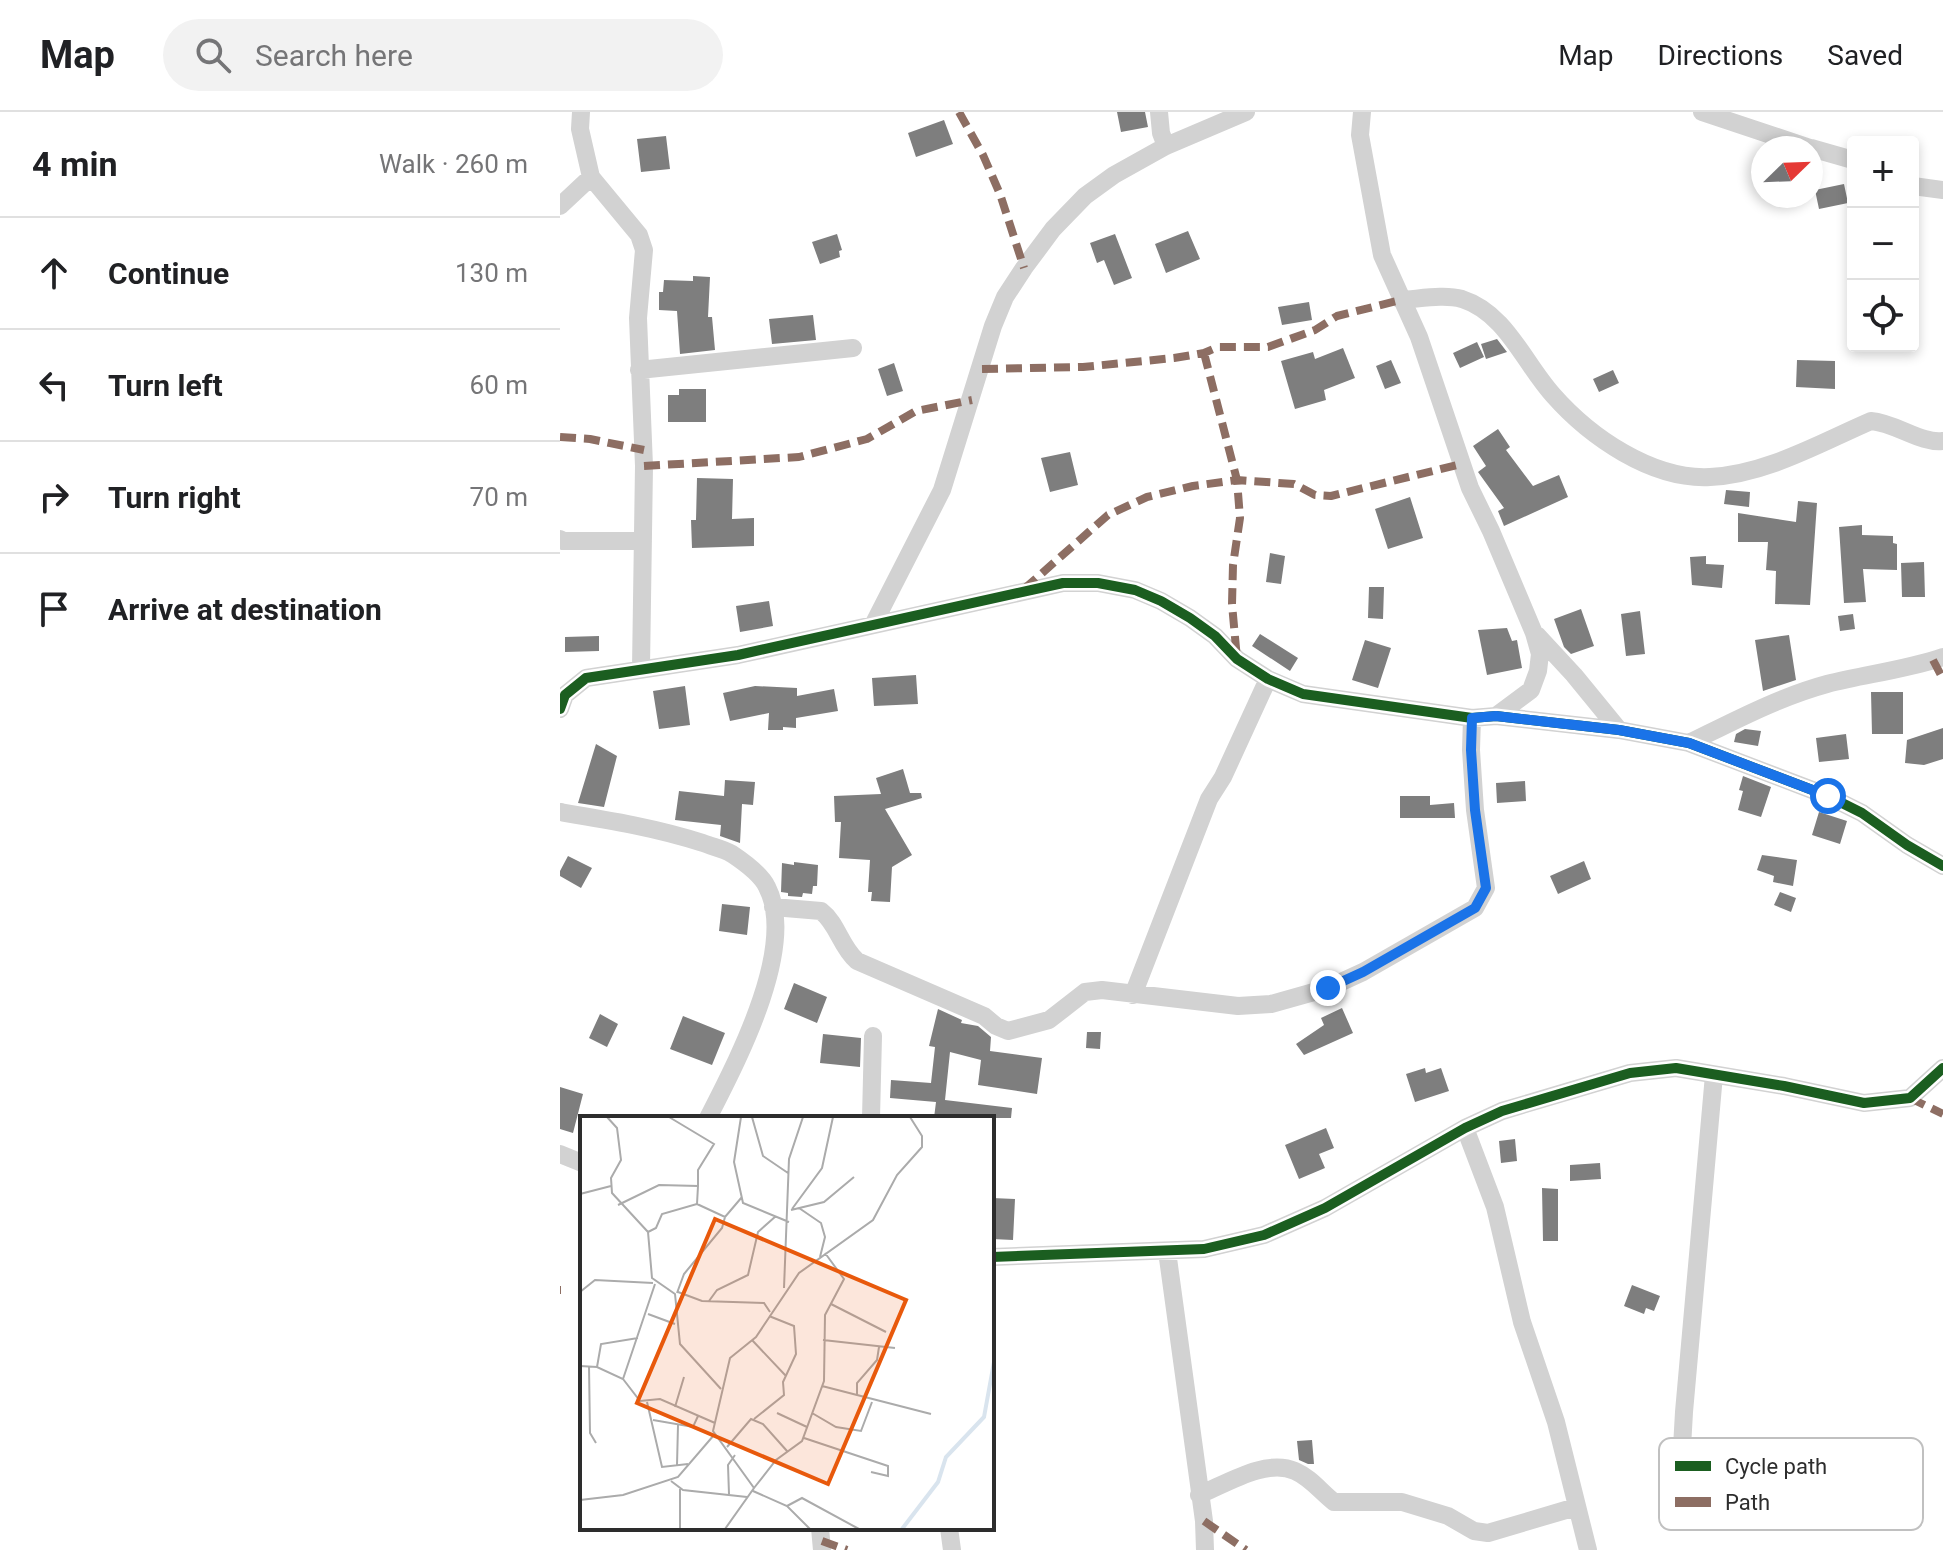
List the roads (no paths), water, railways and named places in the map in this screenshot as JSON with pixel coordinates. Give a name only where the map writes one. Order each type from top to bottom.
[{"type":"street","points":[[581,112],[580,129],[591,177],[643,242],[638,318],[644,450],[641,668]]},
{"type":"street","points":[[1159,112],[1166,146]]},
{"type":"street","points":[[874,623],[942,490],[993,326],[1005,297],[1053,229],[1085,196],[1114,175],[1166,146],[1246,112]]},
{"type":"street","points":[[1362,112],[1360,135],[1382,255],[1419,337],[1470,488],[1491,531],[1540,654],[1531,690],[1496,716]]},
{"type":"street","points":[[1702,112],[1774,136]]},
{"type":"street","points":[[1823,152],[1847,158]]},
{"type":"street","points":[[560,206],[591,177]]},
{"type":"street","points":[[1919,187],[1943,190]]},
{"type":"street","points":[[1401,300],[1460,299],[1497,319],[1553,396],[1598,436],[1631,456],[1677,475],[1709,477],[1738,474],[1781,460],[1871,421],[1886,422],[1932,441],[1943,441]]},
{"type":"street","points":[[639,370],[853,348]]},
{"type":"street","points":[[560,539],[643,541]]},
{"type":"street","points":[[562,699],[586,678],[738,655],[1024,589],[1063,583],[1098,583],[1135,590],[1190,618],[1215,636],[1237,659],[1268,679],[1303,694],[1472,718],[1496,716],[1619,730],[1689,743],[1828,796],[1862,813],[1943,866]]},
{"type":"street","points":[[1534,633],[1574,675],[1619,730]]},
{"type":"street","points":[[1689,743],[1755,710],[1826,684],[1895,671],[1943,657]]},
{"type":"street","points":[[1133,995],[1209,799],[1223,777],[1268,679]]},
{"type":"street","points":[[773,907],[821,911],[831,921],[846,952],[857,961],[984,1016],[1008,1031],[1049,1020],[1085,992],[1102,990],[1238,1006],[1271,1004],[1300,997],[1363,972],[1475,908],[1486,888],[1475,810],[1472,718]]},
{"type":"street","points":[[560,812],[660,831],[730,852],[754,871],[767,887],[776,935],[768,975],[753,1022],[709,1116]]},
{"type":"street","points":[[871,1116],[873,1036]]},
{"type":"street","points":[[994,1257],[1204,1249],[1264,1235],[1325,1208],[1465,1128],[1502,1111],[1630,1073],[1676,1068],[1864,1103],[1910,1098],[1943,1068]]},
{"type":"street","points":[[1683,1438],[1714,1075]]},
{"type":"street","points":[[1465,1128],[1495,1207],[1522,1322],[1569,1468],[1588,1550]]},
{"type":"street","points":[[560,1154],[580,1162]]},
{"type":"street","points":[[1167,1251],[1205,1550]]},
{"type":"street","points":[[1199,1495],[1262,1469],[1281,1467],[1294,1470],[1315,1483],[1334,1502],[1402,1502],[1448,1516],[1481,1532],[1576,1507]]},
{"type":"street","points":[[820,1530],[822,1550]]},
{"type":"street","points":[[949,1530],[952,1550]]}]
